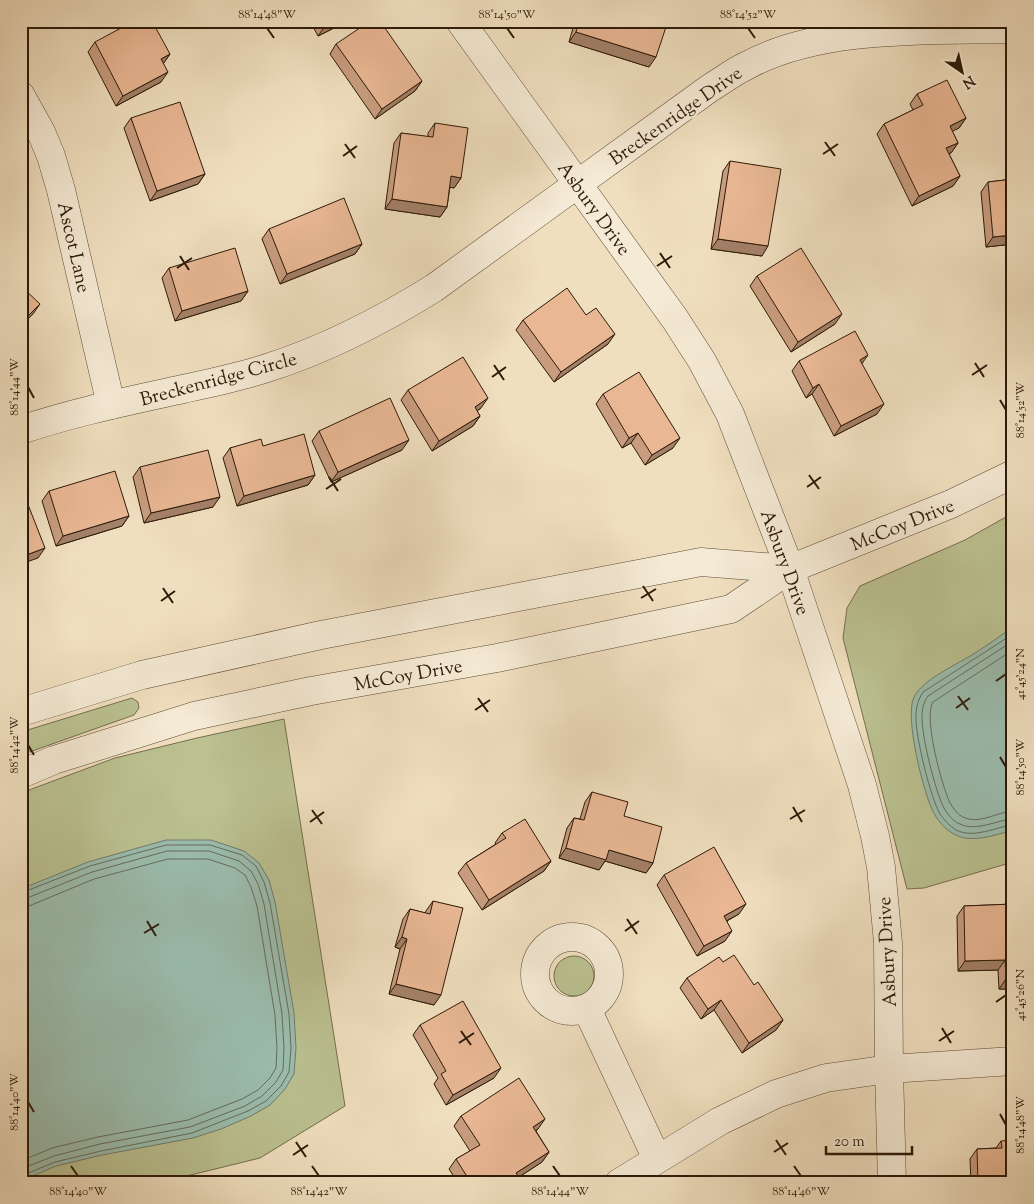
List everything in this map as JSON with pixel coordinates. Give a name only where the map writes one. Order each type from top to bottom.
[{"type":"street","name":"Asbury Drive","points":[[460,21],[675,319],[702,361],[730,414],[790,569],[862,785],[881,867],[888,943],[892,1183]]},
{"type":"street","name":"Breckenridge Drive","points":[[578,183],[710,88],[746,65],[776,53],[866,27],[1013,29]]},
{"type":"street","name":"Ascot Lane","points":[[21,96],[41,132],[51,156],[61,190],[111,405]]},
{"type":"street","name":"Breckenridge Circle","points":[[21,430],[111,405],[266,369],[312,353],[394,313],[434,288],[578,183]]},
{"type":"street","name":"McCoy Drive","points":[[21,774],[54,760],[194,716],[311,691],[497,658],[731,609],[790,569],[951,504],[1013,474]]},
{"type":"street","name":"McCoy Drive","points":[[21,712],[142,675],[312,637],[702,562],[790,569]]},
{"type":"street","points":[[588,1009],[657,1159]]},
{"type":"street","points":[[618,1183],[720,1121],[776,1094],[826,1078],[889,1069],[1013,1061]]},
{"type":"green space","points":[[1013,513],[1013,862],[924,888],[907,889],[843,638],[847,608],[860,586],[965,540]]},
{"type":"green space","points":[[132,698],[138,702],[139,708],[134,715],[21,755],[21,732]]},
{"type":"green space","points":[[284,719],[345,1106],[260,1158],[158,1183],[21,1183],[21,793],[115,758]]},
{"type":"green space","points":[[578,956],[585,959],[591,965],[594,976],[593,984],[585,993],[578,996],[570,996],[563,993],[555,984],[554,972],[557,965],[566,957]]},
{"type":"water","points":[[1013,627],[1013,830],[983,838],[960,837],[943,826],[935,815],[926,792],[913,738],[912,707],[914,697],[925,684],[941,672],[980,650]]},
{"type":"water","points":[[166,840],[211,840],[244,851],[259,863],[269,880],[275,902],[294,1013],[296,1048],[294,1074],[285,1089],[270,1105],[251,1116],[221,1129],[193,1138],[102,1155],[56,1166],[21,1181],[21,889],[88,862]]},
{"type":"building","points":[[134,21],[152,21],[170,54],[161,59],[168,72],[123,96],[95,42]]},
{"type":"building","points":[[322,21],[335,21],[325,26]]},
{"type":"building","points":[[370,21],[380,21],[422,81],[382,109],[336,44]]},
{"type":"building","points":[[579,21],[668,21],[656,57],[576,32]]},
{"type":"building","points":[[947,80],[966,118],[950,126],[958,143],[946,148],[960,176],[919,196],[884,124],[923,105],[917,94]]},
{"type":"building","points":[[180,102],[205,174],[157,191],[131,118]]},
{"type":"building","points":[[435,123],[468,128],[461,178],[451,176],[447,207],[392,199],[401,133],[433,137]]},
{"type":"building","points":[[730,161],[781,169],[768,246],[718,239]]},
{"type":"building","points":[[1013,179],[1013,235],[993,237],[988,182]]},
{"type":"building","points":[[344,198],[362,244],[287,274],[269,229]]},
{"type":"building","points":[[235,248],[248,291],[182,311],[169,268]]},
{"type":"building","points":[[801,248],[842,314],[798,342],[757,276]]},
{"type":"building","points":[[21,286],[40,304],[21,323]]},
{"type":"building","points":[[567,288],[586,315],[596,308],[615,334],[561,372],[523,320]]},
{"type":"building","points":[[855,331],[868,355],[860,360],[884,404],[841,426],[819,384],[813,388],[799,361]]},
{"type":"building","points":[[463,357],[488,398],[475,407],[480,416],[439,441],[408,390]]},
{"type":"building","points":[[639,372],[680,438],[652,455],[638,433],[629,438],[603,394]]},
{"type":"building","points":[[390,398],[409,440],[338,472],[319,431]]},
{"type":"building","points":[[304,434],[315,475],[244,496],[230,448],[261,439],[263,446]]},
{"type":"building","points":[[208,450],[220,497],[151,513],[140,467]]},
{"type":"building","points":[[115,471],[129,516],[63,536],[49,491]]},
{"type":"building","points":[[27,502],[45,548],[21,557],[21,504]]},
{"type":"building","points":[[592,792],[628,802],[624,816],[662,827],[653,863],[609,850],[606,860],[566,848],[574,818],[584,820]]},
{"type":"building","points":[[525,819],[551,861],[489,900],[466,863],[506,838],[502,833]]},
{"type":"building","points":[[714,847],[746,904],[724,916],[732,931],[704,946],[664,875]]},
{"type":"building","points":[[433,901],[463,908],[441,995],[396,984],[407,939],[402,937],[410,909],[430,914]]},
{"type":"building","points":[[1013,904],[1013,979],[1006,979],[1005,960],[965,961],[964,906]]},
{"type":"building","points":[[734,955],[754,985],[758,982],[783,1020],[749,1043],[721,1000],[708,1009],[687,978],[719,957],[723,962]]},
{"type":"building","points":[[463,1001],[501,1068],[453,1095],[441,1074],[446,1071],[420,1025]]},
{"type":"building","points":[[519,1078],[545,1119],[533,1127],[549,1152],[516,1173],[518,1176],[507,1183],[471,1183],[456,1159],[480,1145],[461,1116]]},
{"type":"building","points":[[1013,1140],[1013,1183],[978,1183],[977,1149],[1002,1148],[1001,1141]]},
{"type":"building","points":[[788,1179],[790,1183],[780,1183]]}]
